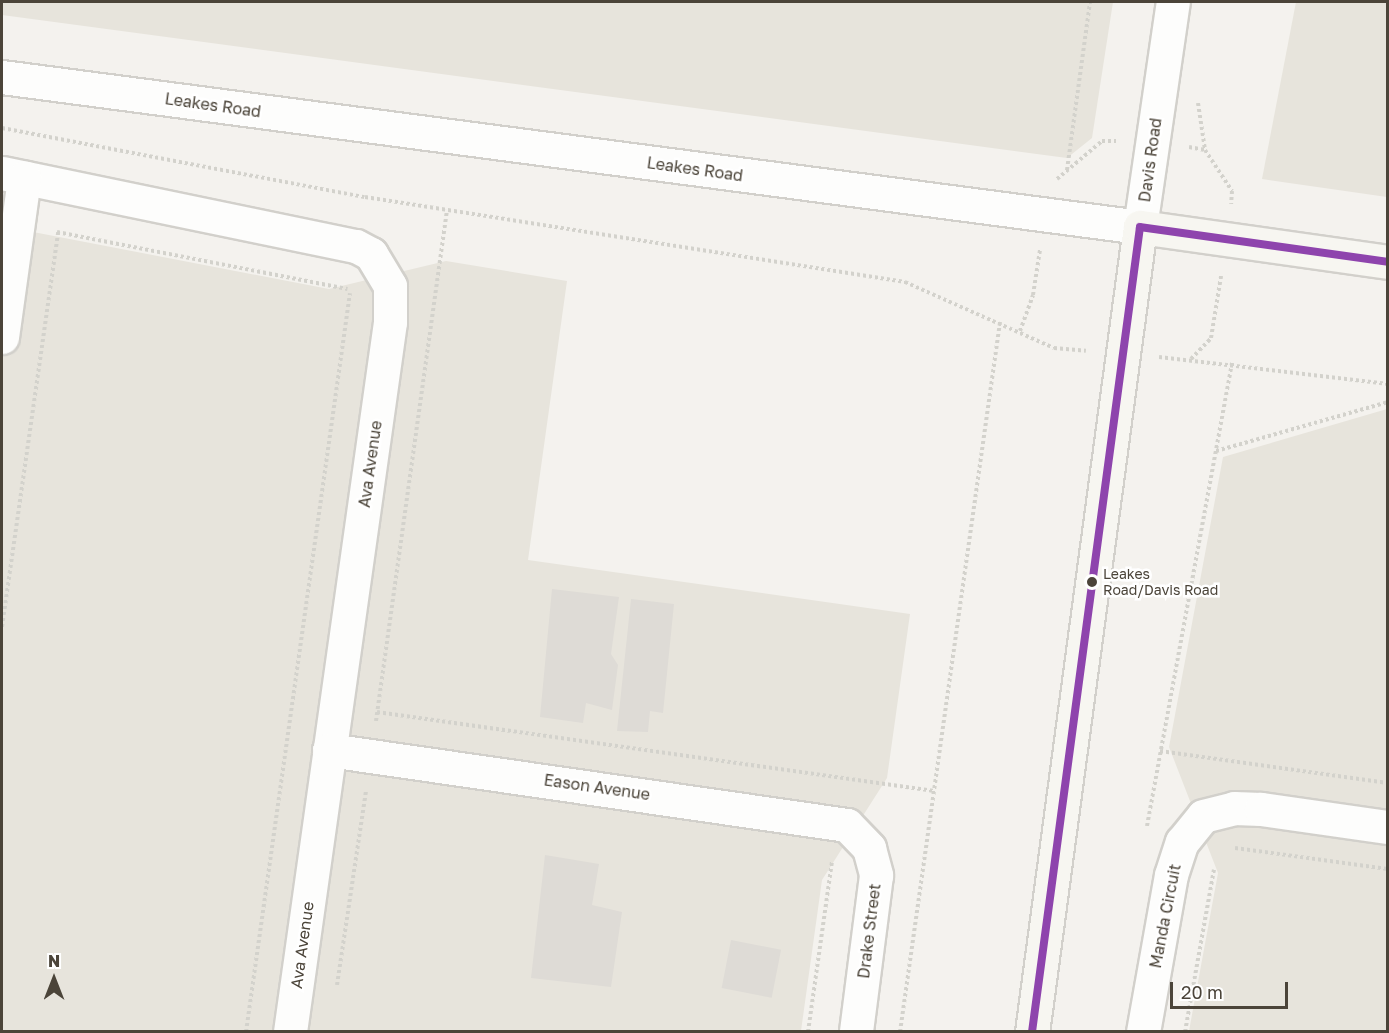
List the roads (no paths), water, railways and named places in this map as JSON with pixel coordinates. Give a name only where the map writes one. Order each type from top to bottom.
[{"type":"main road","name":"Leakes Road","points":[[1140,227],[1388,262]]},
{"type":"main road","name":"Davis Road","points":[[1032,1032],[1126,354],[1140,227]]},
{"type":"street","name":"Davis Road","points":[[1140,227],[1173,2]]},
{"type":"street","name":"Leakes Road","points":[[2,77],[1140,227]]},
{"type":"street","points":[[2,337],[17,224],[13,176]]},
{"type":"street","name":"Ava Avenue","points":[[13,176],[356,246],[382,269],[392,301],[290,1032]]},
{"type":"street","name":"Eason Avenue","points":[[330,750],[848,828]]},
{"type":"street","name":"Manda Circuit","points":[[1143,1032],[1171,875],[1182,842],[1203,816],[1234,808],[1262,809],[1388,827]]},
{"type":"street","name":"Drake Street","points":[[848,828],[876,875],[856,1032]]},
{"type":"place","name":"Leakes Road/Davis Road","points":[[1092,582]]}]
